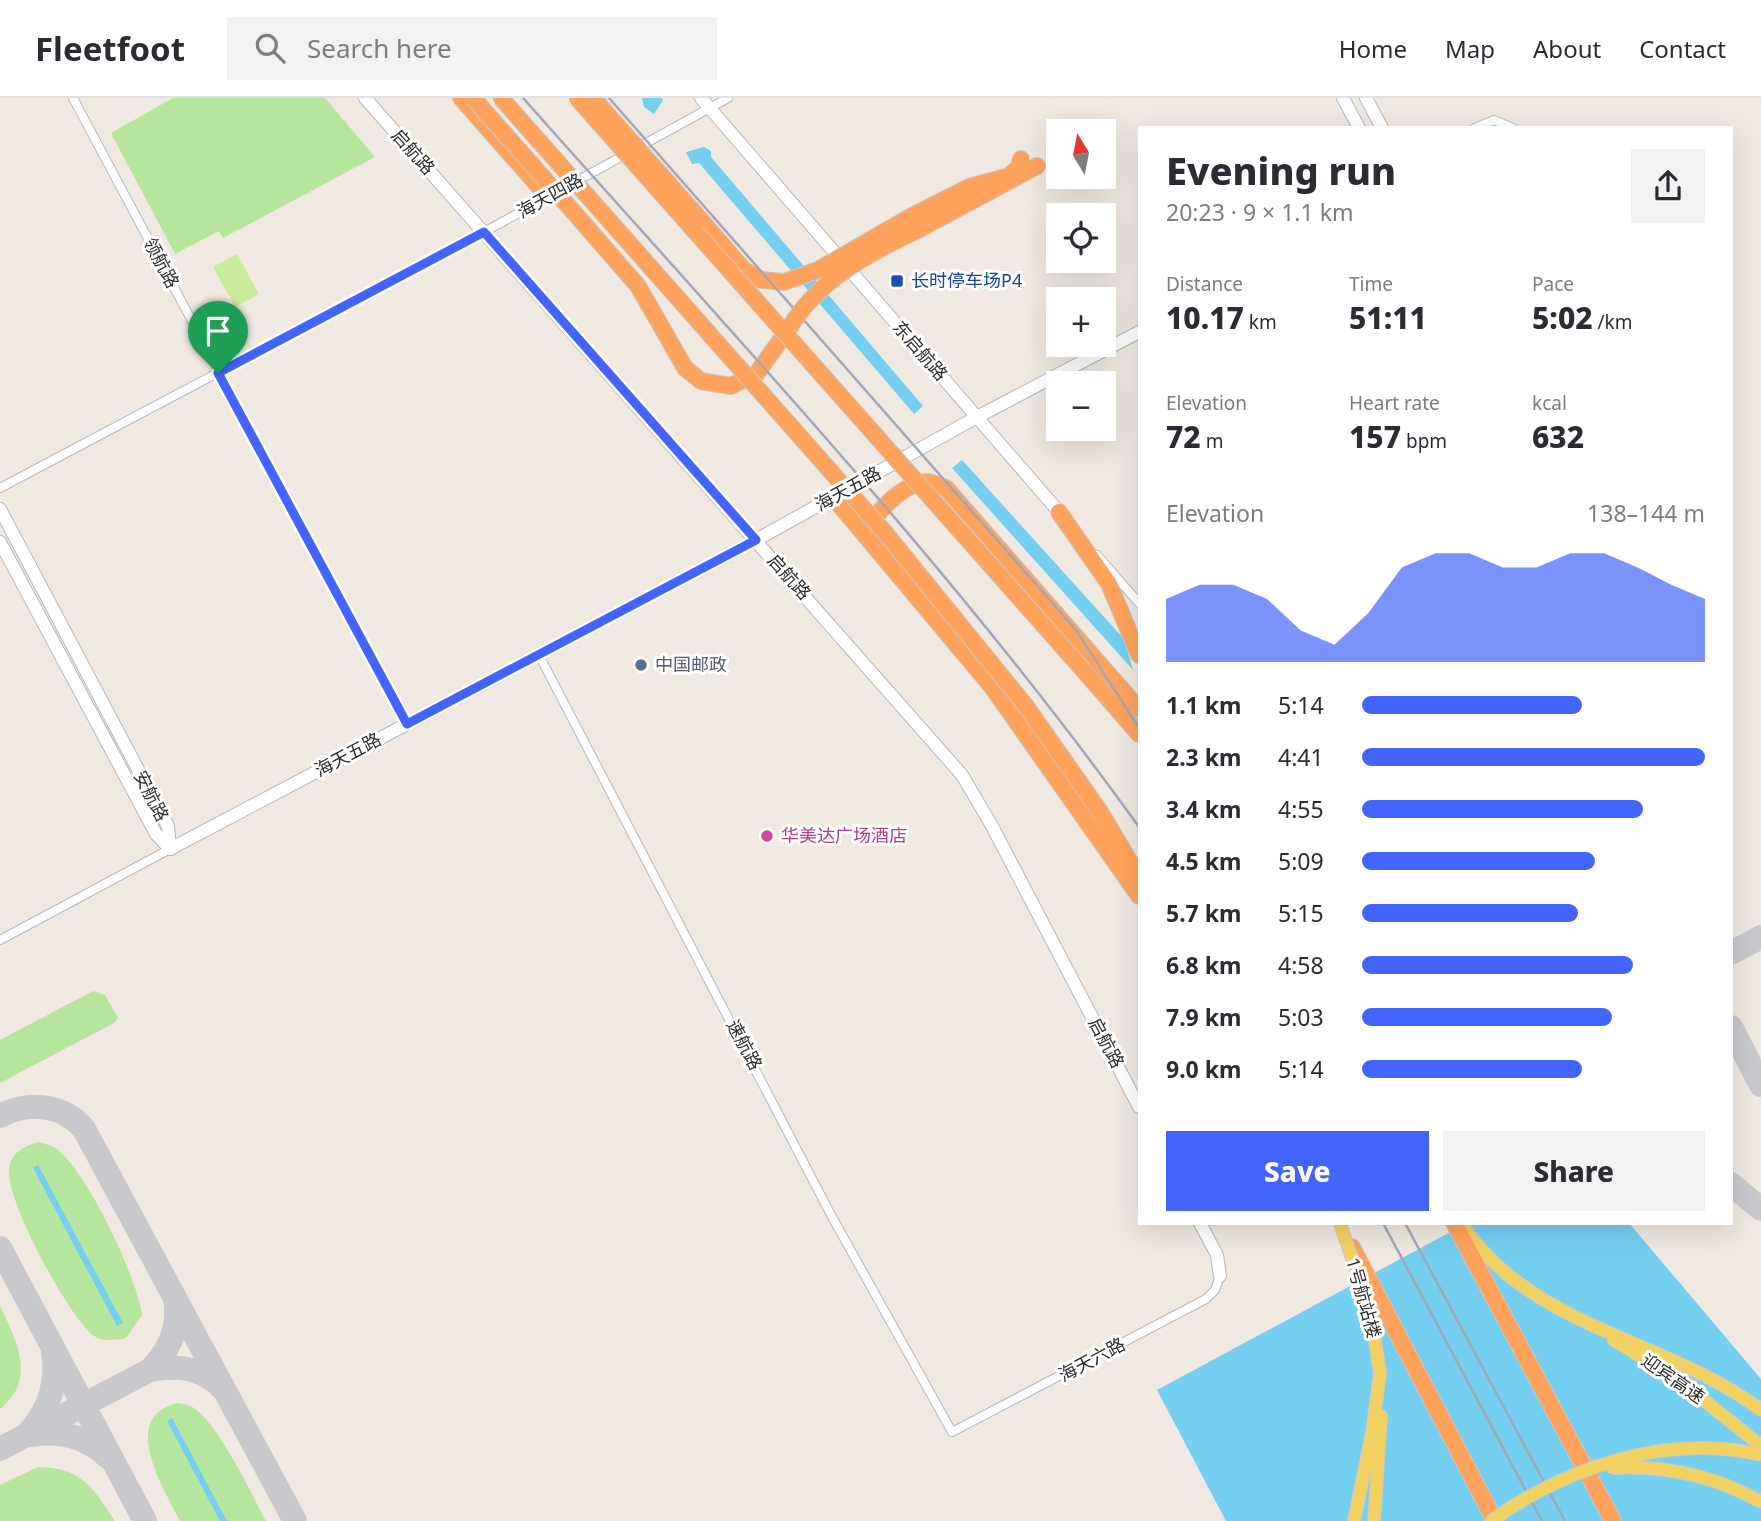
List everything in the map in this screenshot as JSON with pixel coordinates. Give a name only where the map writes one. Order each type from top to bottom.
[{"type":"highway","points":[[461,98],[548,197]]},
{"type":"highway","points":[[473,98],[638,286],[685,368],[701,382],[731,386],[757,373],[808,298],[838,274],[969,187],[1009,176],[1018,168],[1021,159]]},
{"type":"highway","points":[[501,98],[887,535],[1026,706],[1101,813],[1138,875]]},
{"type":"highway","points":[[577,98],[1138,733]]},
{"type":"highway","points":[[593,98],[744,270],[761,280],[784,282],[818,270],[1037,166]]},
{"type":"highway","points":[[876,549],[869,531],[874,516],[913,485],[930,482],[946,488],[1138,708]]},
{"type":"highway","points":[[833,497],[992,687],[1138,895]]},
{"type":"highway","points":[[1059,512],[1109,584],[1133,634],[1138,652]]},
{"type":"highway","points":[[1341,1225],[1493,1521]]},
{"type":"highway","points":[[1455,1225],[1613,1521]]},
{"type":"main road","name":"1号航站楼","points":[[1340,1225],[1370,1308],[1380,1373]]},
{"type":"main road","name":"迎宾高速","points":[[1462,1225],[1479,1247],[1516,1281],[1675,1377],[1761,1446]]},
{"type":"main road","name":"迎宾高速","points":[[1580,1320],[1677,1360],[1737,1393],[1761,1410]]},
{"type":"main road","points":[[1354,1521],[1372,1433],[1380,1373]]},
{"type":"main road","points":[[1374,1521],[1381,1434],[1380,1373]]},
{"type":"main road","points":[[1493,1521],[1520,1503],[1608,1463],[1667,1450],[1717,1449],[1761,1455]]},
{"type":"main road","points":[[1568,1479],[1609,1469],[1657,1468],[1712,1479],[1761,1502]]},
{"type":"main road","points":[[1501,1521],[1520,1503]]},
{"type":"street","name":"领航路","points":[[73,98],[407,724]]},
{"type":"street","name":"启航路","points":[[365,98],[962,775],[992,826],[1138,1105]]},
{"type":"street","name":"海天四路","points":[[0,488],[484,232],[705,103],[728,98]]},
{"type":"street","points":[[1343,98],[1358,126]]},
{"type":"street","points":[[1366,98],[1381,126]]},
{"type":"street","name":"东启航路","points":[[705,103],[1138,602]]},
{"type":"street","points":[[1480,126],[1494,120],[1508,126]]},
{"type":"street","name":"海天五路","points":[[0,940],[756,540],[977,417],[1138,333]]},
{"type":"street","name":"安航路","points":[[0,509],[168,826],[170,849]]},
{"type":"street","name":"安航路","points":[[0,542],[156,834],[170,849]]},
{"type":"street","name":"速航路","points":[[539,655],[831,1215],[952,1432]]},
{"type":"street","points":[[1201,1225],[1217,1255],[1220,1276]]},
{"type":"street","name":"海天六路","points":[[952,1432],[1206,1299],[1215,1290],[1220,1276]]},
{"type":"green space","points":[[173,98],[325,98],[375,157],[223,238],[219,231],[175,254],[111,133]]},
{"type":"green space","points":[[237,254],[259,294],[235,307],[213,267]]},
{"type":"green space","points":[[93,991],[105,995],[118,1018],[114,1023],[0,1083],[0,1040]]},
{"type":"green space","points":[[39,1142],[54,1147],[81,1177],[95,1199],[120,1251],[131,1276],[142,1315],[126,1338],[102,1339],[94,1336],[83,1325],[55,1283],[28,1230],[10,1184],[9,1169],[16,1154]]},
{"type":"green space","points":[[0,1306],[17,1346],[21,1373],[11,1398],[0,1409]]},
{"type":"green space","points":[[178,1403],[194,1408],[214,1429],[234,1460],[266,1521],[180,1521],[156,1472],[148,1437],[151,1422],[160,1410]]},
{"type":"green space","points":[[38,1467],[66,1471],[85,1482],[100,1498],[115,1521],[0,1521],[0,1485]]},
{"type":"water","points":[[642,98],[663,100],[654,114],[644,107]]},
{"type":"water","points":[[704,147],[711,151],[711,157],[923,406],[914,414],[699,163],[692,164],[686,152]]},
{"type":"water","points":[[962,460],[1124,639],[1133,670],[952,468]]},
{"type":"water","points":[[38,1165],[123,1323],[117,1326],[33,1168]]},
{"type":"water","points":[[1463,1225],[1631,1225],[1761,1379],[1761,1521],[1226,1521],[1157,1390]]},
{"type":"water","points":[[172,1418],[227,1521],[220,1521],[167,1421]]},
{"type":"taxiway","points":[[1733,952],[1761,937]]},
{"type":"taxiway","points":[[1733,1031],[1761,1085]]},
{"type":"taxiway","points":[[0,1116],[22,1108],[45,1107],[66,1114],[84,1129],[295,1521]]},
{"type":"taxiway","points":[[1733,1186],[1761,1209]]},
{"type":"taxiway","points":[[0,1248],[145,1521]]},
{"type":"taxiway","points":[[0,1449],[150,1370],[172,1338],[176,1319],[175,1299]]},
{"type":"taxiway","points":[[30,1431],[43,1413],[51,1394],[53,1351]]},
{"type":"taxiway","points":[[150,1370],[189,1369],[207,1376],[223,1389]]},
{"type":"taxiway","points":[[32,1435],[63,1434],[91,1444],[108,1457]]},
{"type":"railway","points":[[523,98],[762,365],[918,546],[1068,731],[1138,826]]},
{"type":"railway","points":[[609,98],[1076,630],[1138,726]]},
{"type":"railway","points":[[1384,1225],[1542,1521]]},
{"type":"railway","points":[[1406,1225],[1565,1521]]},
{"type":"place","name":"长时停车场P4","points":[[897,281]]},
{"type":"place","name":"中国邮政","points":[[641,665]]},
{"type":"place","name":"华美达广场酒店","points":[[767,836]]},
{"type":"route","points":[[484,232],[756,540],[407,724],[218,373],[484,232]]}]
